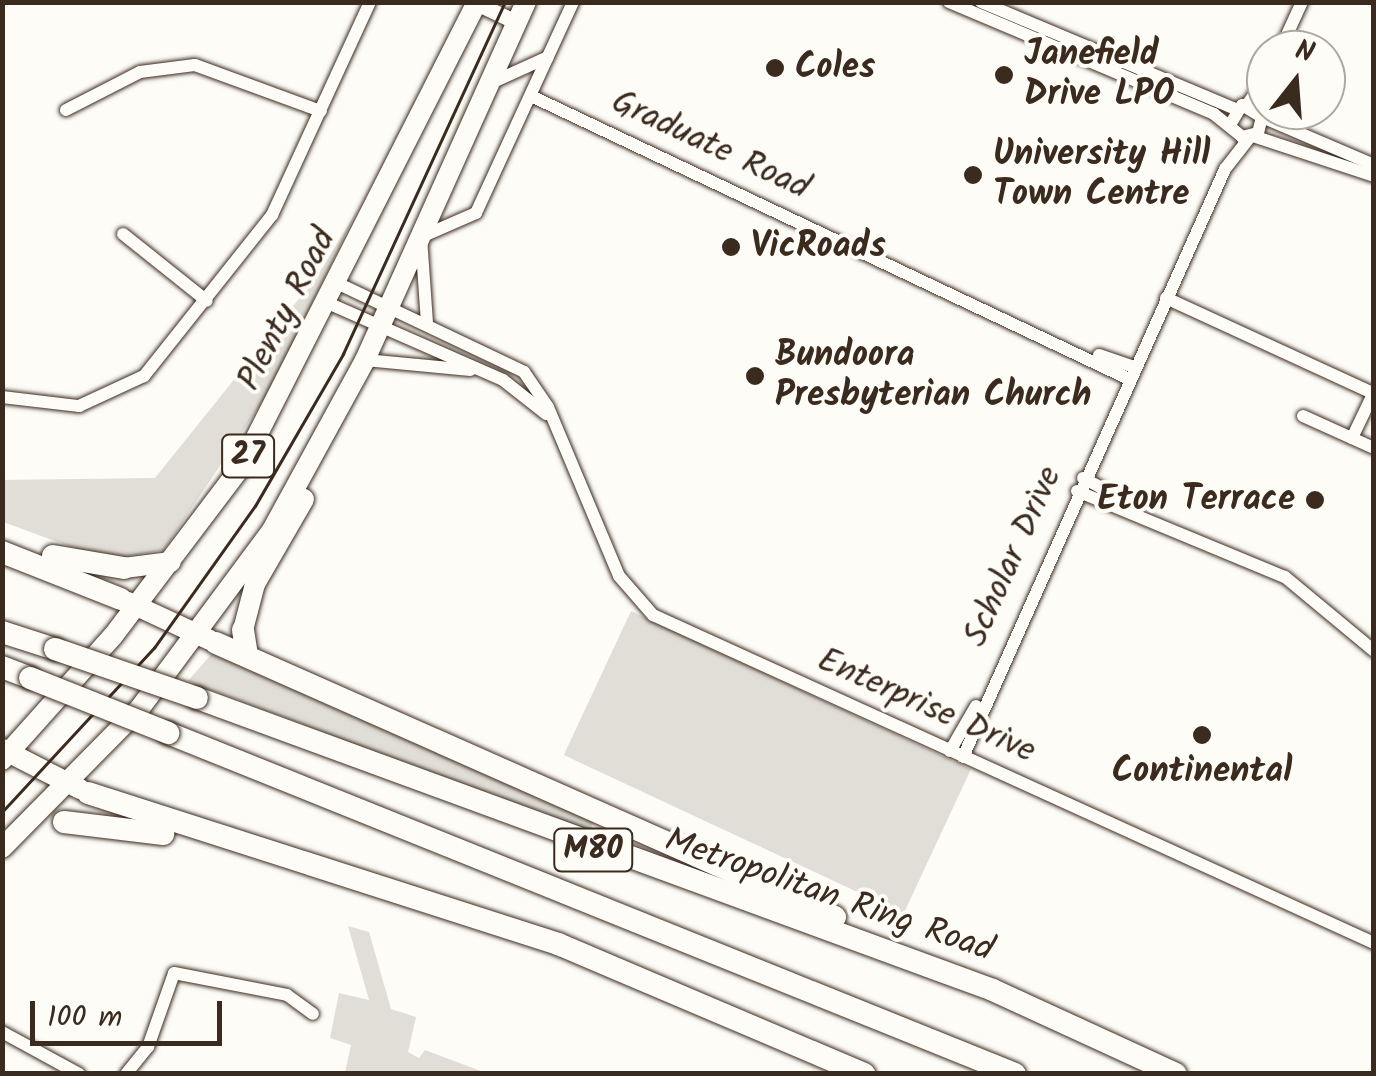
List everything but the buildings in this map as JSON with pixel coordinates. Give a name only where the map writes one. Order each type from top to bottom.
[{"type":"highway","name":"Plenty Road","points":[[5,754],[129,603],[171,562],[242,467],[330,304],[476,3]]},
{"type":"highway","points":[[365,360],[493,82],[522,9]]},
{"type":"highway","name":"27","points":[[2,848],[79,789],[208,639],[326,436],[365,360]]},
{"type":"highway","points":[[247,656],[243,630],[255,584],[292,524],[326,436]]},
{"type":"highway","points":[[2,538],[84,565],[124,568],[171,562]]},
{"type":"highway","points":[[2,552],[129,603],[942,960],[992,990]]},
{"type":"highway","name":"Metropolitan Ring Road","points":[[2,632],[197,698],[992,990],[1176,1074]]},
{"type":"highway","name":"M80","points":[[2,667],[1015,1074]]},
{"type":"highway","points":[[5,754],[79,789],[558,944],[864,1074]]},
{"type":"highway","points":[[28,825],[64,822],[314,864]]},
{"type":"street","points":[[2,397],[64,408],[120,394],[207,301],[272,215],[370,2]]},
{"type":"street","points":[[427,322],[421,237],[476,213],[573,2]]},
{"type":"street","points":[[1289,30],[1302,2]]},
{"type":"street","points":[[476,3],[522,9]]},
{"type":"street","points":[[954,3],[979,6],[1246,108]]},
{"type":"street","points":[[979,6],[1252,137],[1374,176]]},
{"type":"street","points":[[493,82],[548,57]]},
{"type":"street","points":[[66,110],[140,72],[195,65],[321,111]]},
{"type":"street","name":"Graduate Road","points":[[531,96],[1132,373]]},
{"type":"street","name":"Scholar Drive","points":[[1225,169],[1231,127],[1246,114]]},
{"type":"street","name":"Scholar Drive","points":[[956,754],[1225,169],[1252,137],[1252,130]]},
{"type":"street","points":[[1297,130],[1374,164]]},
{"type":"street","points":[[124,234],[207,301]]},
{"type":"street","name":"Enterprise Drive","points":[[339,284],[386,316],[488,373],[554,423]]},
{"type":"street","points":[[1166,298],[1373,392],[1352,438]]},
{"type":"street","name":"Enterprise Drive","points":[[330,304],[427,322],[524,372],[554,423],[619,576],[644,608],[1374,943]]},
{"type":"street","points":[[365,360],[488,373]]},
{"type":"street","points":[[1303,416],[1374,448]]},
{"type":"street","points":[[1080,484],[1292,581],[1374,651]]},
{"type":"street","points":[[126,1074],[148,1047],[174,973],[286,995],[312,1014]]},
{"type":"street","points":[[2,1032],[79,1074]]},
{"type":"shaded area","points":[[358,209],[270,390],[164,550],[107,560],[3,522],[2,480],[155,478],[318,275]]},
{"type":"shaded area","points":[[631,611],[971,769],[904,914],[564,755]]},
{"type":"shaded area","points":[[214,651],[594,821],[589,833],[188,681]]},
{"type":"shaded area","points":[[348,926],[369,932],[391,1009],[416,1017],[408,1052],[419,1058],[425,1050],[486,1073],[345,1073],[351,1045],[330,1038],[339,993],[369,1000]]},
{"type":"tram line","points":[[2,812],[154,648],[255,506],[343,354],[505,2]]},
{"type":"place","name":"Coles","points":[[775,68]]},
{"type":"place","name":"Janefield Drive LPO","points":[[1004,75]]},
{"type":"place","name":"University Hill Town Centre","points":[[973,175]]},
{"type":"place","name":"VicRoads","points":[[731,247]]},
{"type":"place","name":"Bundoora Presbyterian Church","points":[[755,376]]},
{"type":"place","name":"Eton Terrace","points":[[1315,500]]},
{"type":"place","name":"Continental","points":[[1202,735]]}]
